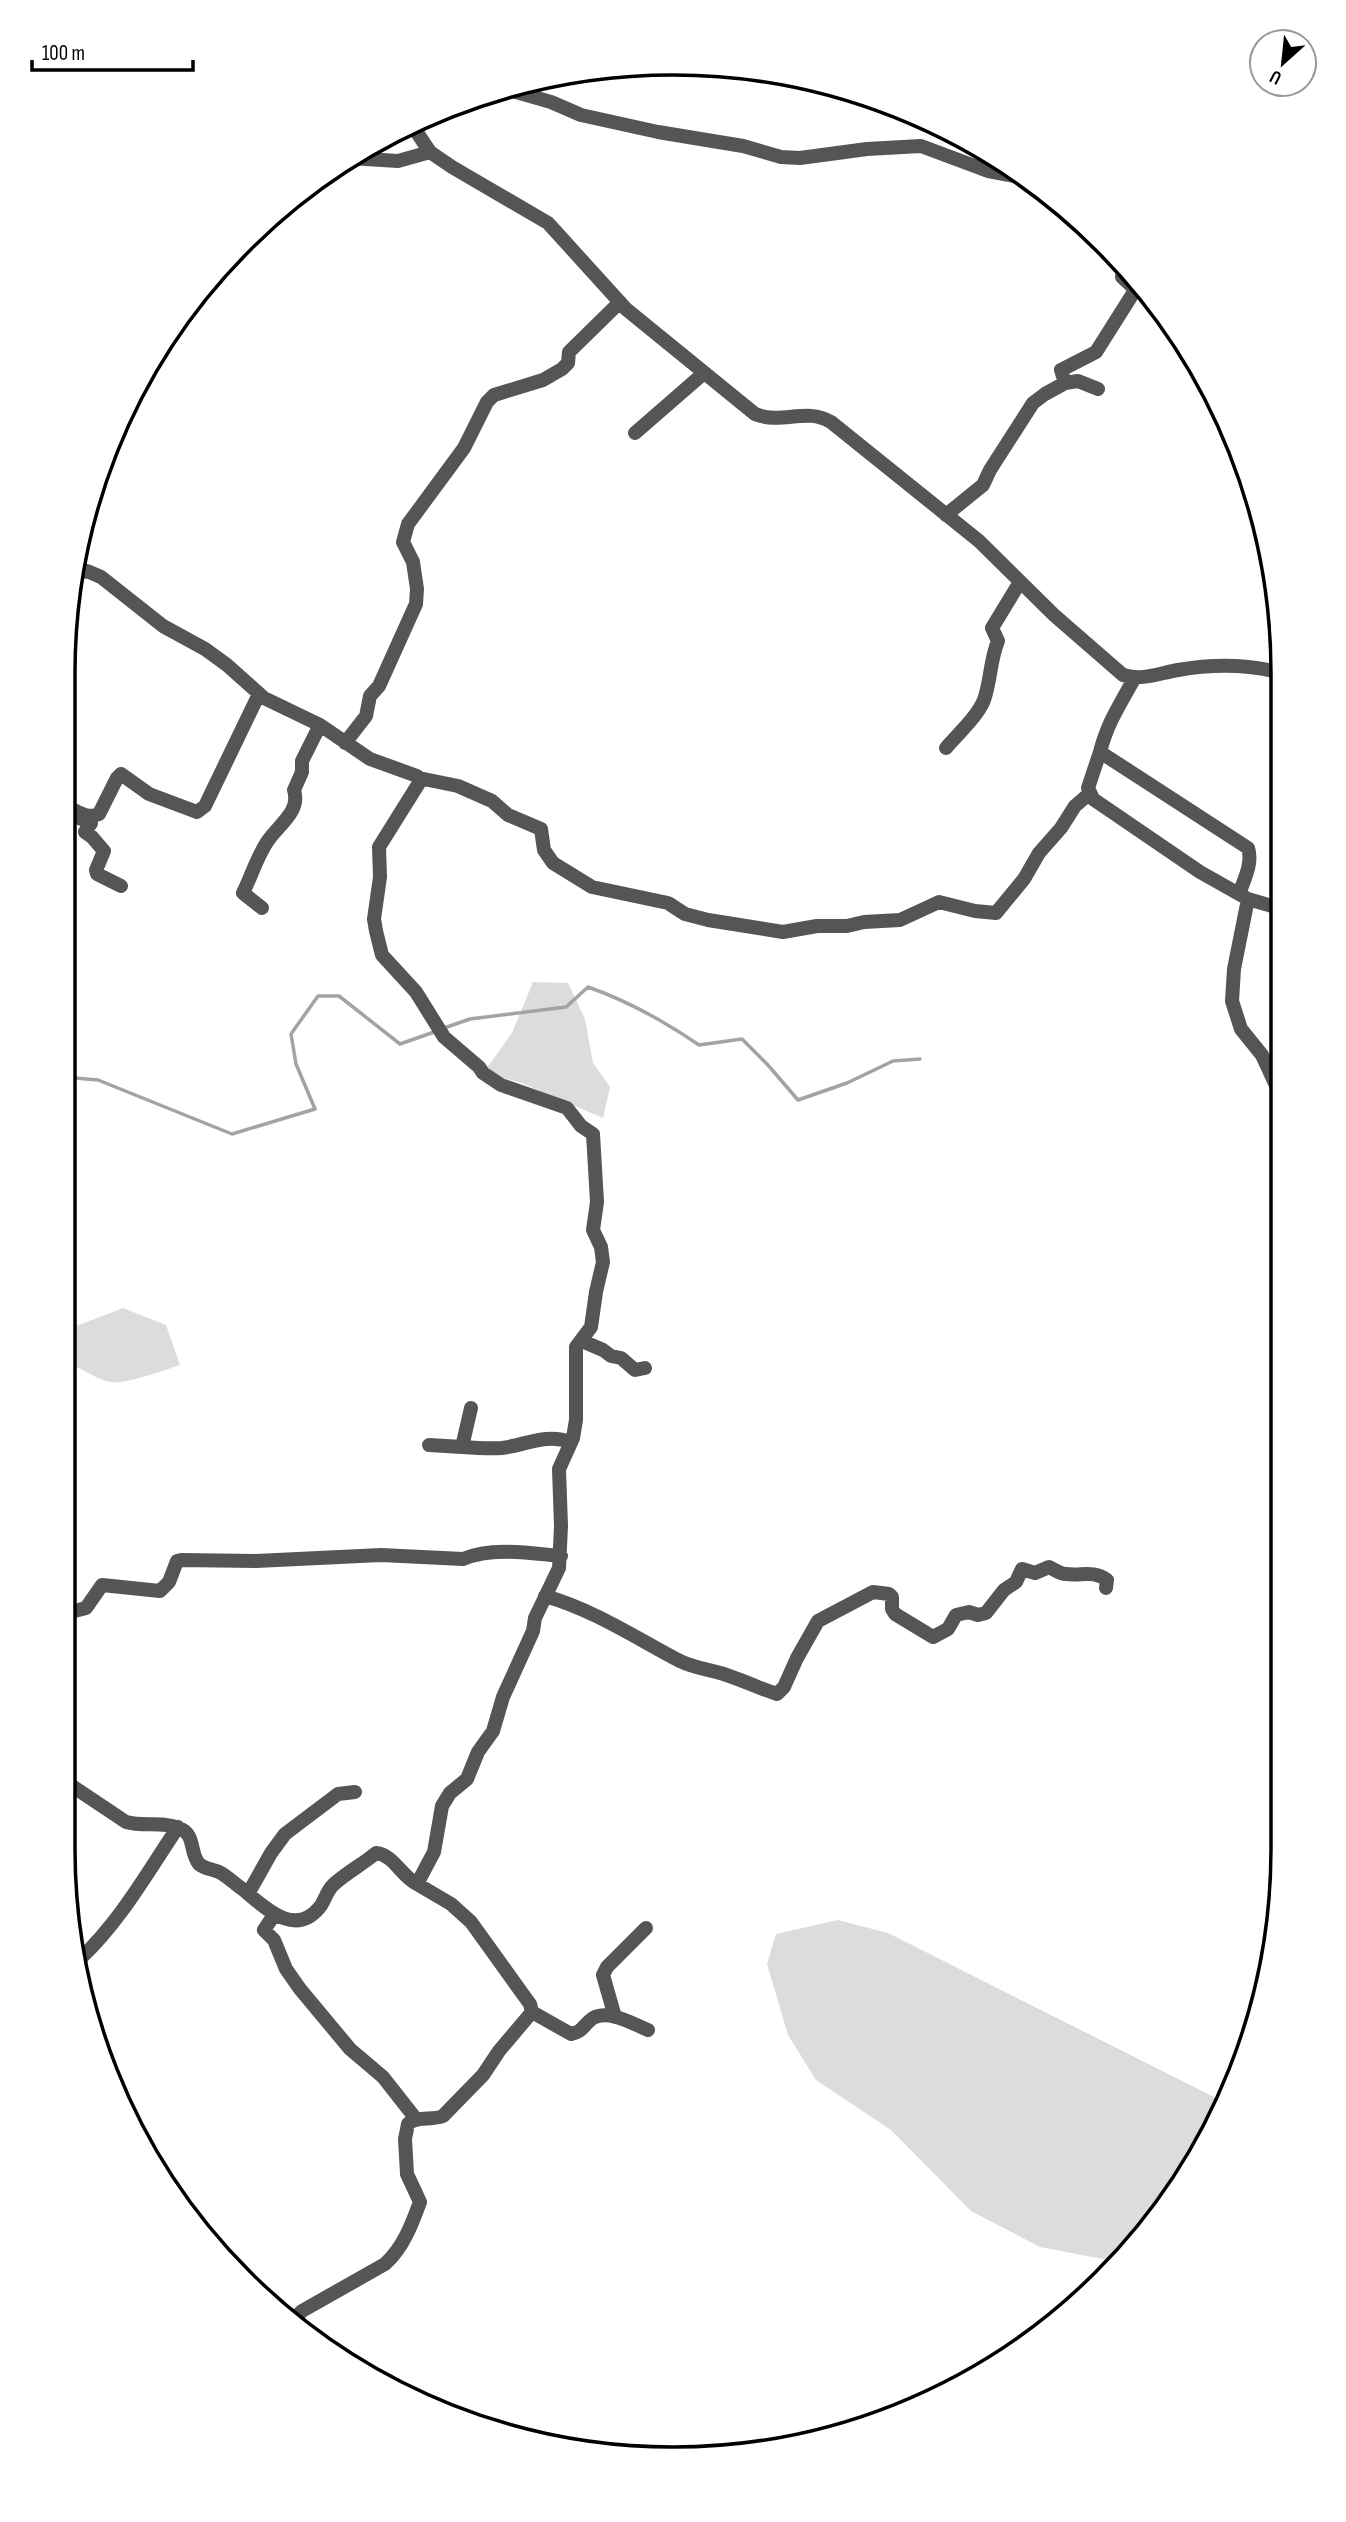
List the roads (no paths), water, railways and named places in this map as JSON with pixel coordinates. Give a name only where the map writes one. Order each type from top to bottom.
[{"type":"street","points":[[524,94],[581,115],[658,132],[743,146],[781,157],[800,158],[867,149],[921,146],[1001,173]]},
{"type":"street","points":[[417,133],[430,152],[548,223],[620,302],[755,414],[767,419],[812,415],[831,422],[994,555],[1115,669],[1134,679],[1179,670],[1230,665],[1271,671]]},
{"type":"street","points":[[368,159],[398,161],[430,152]]},
{"type":"street","points":[[1065,383],[1061,370],[1096,352],[1133,292]]},
{"type":"street","points":[[345,743],[366,716],[370,696],[379,686],[416,604],[413,562],[403,542],[408,524],[459,456],[486,402],[494,395],[543,380],[562,369],[568,363],[569,352],[620,302]]},
{"type":"street","points":[[635,433],[704,373]]},
{"type":"street","points":[[946,516],[983,485],[1033,403],[1065,383],[1078,381],[1098,389]]},
{"type":"street","points":[[84,571],[101,577],[163,626],[227,664],[259,694],[320,725],[370,759],[419,778],[446,782],[481,796],[492,801],[508,815],[541,829],[544,850],[553,863],[598,890],[668,903],[690,915],[708,920],[783,932],[817,926],[847,926],[900,920],[939,902],[996,913],[1024,879],[1039,853],[1061,828],[1075,806],[1089,794]]},
{"type":"street","points":[[946,748],[983,703],[993,670],[992,654],[998,641],[992,628],[1020,582]]},
{"type":"street","points":[[1134,679],[1114,710],[1105,732],[1101,752],[1090,779],[1089,794],[1200,872],[1244,897],[1271,905]]},
{"type":"street","points":[[75,810],[94,817],[99,814],[121,774],[149,794],[197,812],[205,806],[259,694]]},
{"type":"street","points":[[262,908],[243,893],[268,840],[281,827],[293,807],[296,798],[293,790],[302,772],[302,761],[320,725]]},
{"type":"street","points":[[1101,752],[1245,844],[1250,854],[1232,1001],[1241,1029],[1262,1055],[1271,1075]]},
{"type":"street","points":[[417,1884],[434,1852],[442,1805],[450,1793],[467,1779],[478,1752],[493,1731],[503,1697],[533,1631],[534,1618],[556,1575],[561,1556],[559,1469],[576,1420],[576,1347],[591,1327],[603,1262],[601,1247],[593,1230],[597,1202],[593,1134],[581,1126],[567,1108],[517,1092],[483,1073],[444,1037],[416,992],[382,955],[374,919],[380,877],[379,847],[405,808],[419,778]]},
{"type":"street","points":[[75,816],[91,823],[85,832],[104,851],[96,870],[97,874],[121,886]]},
{"type":"street","points":[[582,1341],[611,1356],[621,1358],[635,1370],[645,1368]]},
{"type":"street","points":[[462,1447],[471,1408]]},
{"type":"street","points":[[429,1445],[500,1448],[546,1438],[570,1442]]},
{"type":"street","points":[[75,1611],[86,1608],[102,1585],[160,1591],[169,1582],[177,1561],[181,1560],[256,1561],[381,1555],[463,1559],[474,1555],[517,1552],[561,1556]]},
{"type":"street","points":[[545,1596],[583,1610],[639,1637],[684,1663],[732,1676],[777,1694],[784,1687],[818,1621],[873,1592],[889,1594],[895,1614],[933,1637],[940,1636],[948,1629],[956,1615],[985,1613],[1004,1590],[1016,1581],[1022,1569],[1035,1573],[1049,1567],[1064,1575],[1084,1572],[1099,1575],[1107,1580],[1106,1588]]},
{"type":"street","points":[[75,1788],[126,1822],[178,1827],[190,1836],[196,1859],[201,1866],[221,1873],[274,1915],[290,1921],[315,1912],[332,1886],[376,1853],[388,1857],[402,1874],[451,1905],[471,1922],[530,2004],[532,2012],[571,2034],[581,2031],[592,2019],[599,2016],[615,2017],[648,2030]]},
{"type":"street","points":[[248,1894],[285,1834],[338,1794],[355,1793]]},
{"type":"street","points":[[85,1954],[107,1932],[130,1902],[178,1827]]},
{"type":"street","points":[[274,1915],[264,1930],[274,1940],[291,1977],[350,2049],[378,2071],[416,2119]]},
{"type":"street","points":[[615,2017],[603,1975],[607,1967],[646,1928]]},
{"type":"street","points":[[299,2314],[385,2264],[393,2256],[412,2225],[420,2202],[407,2174],[405,2139],[408,2124],[416,2119],[435,2120],[443,2116],[483,2076],[499,2051],[532,2012]]},
{"type":"waterway","points":[[444,1028],[470,1019],[566,1007],[588,987],[645,1012],[699,1045],[742,1039],[798,1100],[847,1083],[893,1061],[920,1059]]},
{"type":"waterway","points":[[75,1078],[98,1080],[232,1134],[315,1109],[296,1064],[291,1034],[318,996],[339,996],[400,1044],[437,1031]]}]
